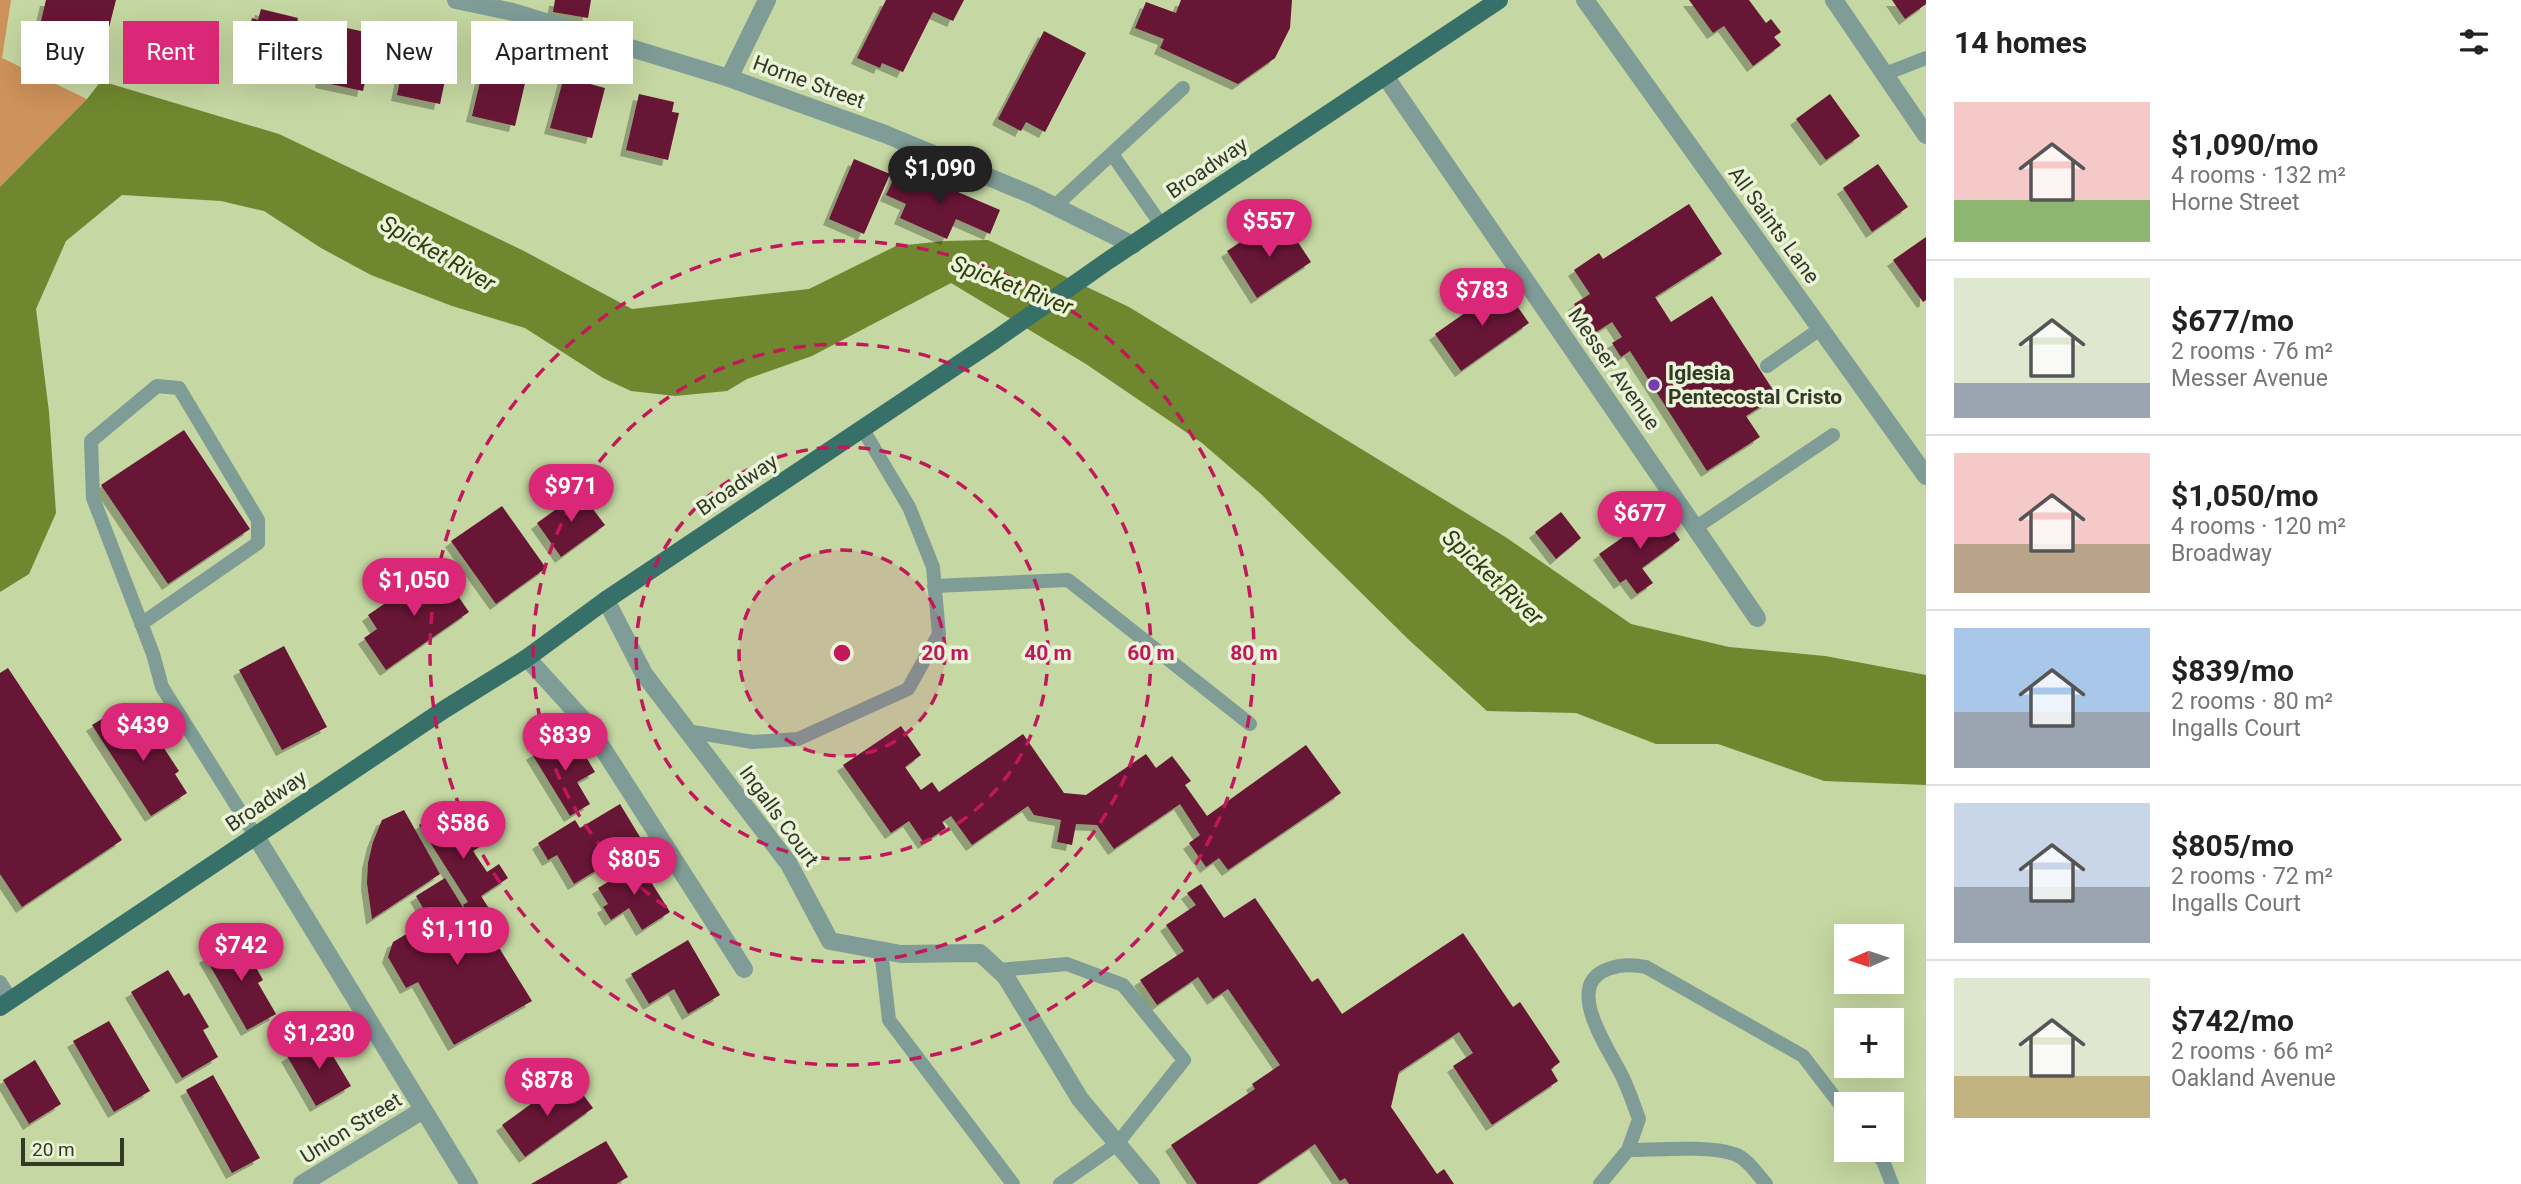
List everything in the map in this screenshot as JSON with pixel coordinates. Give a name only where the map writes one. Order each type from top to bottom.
[{"type":"main road","name":"Broadway","points":[[5,1004],[444,709],[527,658],[606,600],[1499,0]]},
{"type":"street","name":"Horne Street","points":[[456,0],[513,12],[729,78],[885,134],[1055,206],[1133,245]]},
{"type":"street","points":[[729,78],[767,0]]},
{"type":"street","name":"All Saints Lane","points":[[1585,0],[1926,476]]},
{"type":"street","points":[[1834,0],[1926,135]]},
{"type":"street","name":"Messer Avenue","points":[[1385,76],[1757,618]]},
{"type":"street","name":"Ingalls Court","points":[[606,600],[644,674],[789,864],[830,941],[901,954],[980,953],[1006,977],[1080,1099],[1151,1184]]},
{"type":"street","points":[[527,658],[587,724],[744,969]]},
{"type":"street","points":[[255,835],[469,1184]]},
{"type":"street","name":"Union Street","points":[[302,1184],[423,1110]]},
{"type":"lane","points":[[1885,74],[1926,58]]},
{"type":"lane","points":[[1055,206],[1182,88]]},
{"type":"lane","points":[[1112,154],[1162,226]]},
{"type":"lane","points":[[1766,366],[1820,328]]},
{"type":"lane","points":[[141,624],[258,543],[258,520],[179,388],[157,386],[91,441],[93,498],[162,687],[255,835]]},
{"type":"lane","points":[[687,731],[753,742],[799,739],[908,689],[939,634],[933,567],[909,507],[862,428]]},
{"type":"lane","points":[[1695,528],[1833,435]]},
{"type":"lane","points":[[934,586],[1068,580],[1250,724]]},
{"type":"lane","points":[[881,950],[889,1020],[1013,1184]]},
{"type":"lane","points":[[998,970],[1067,964],[1123,985],[1184,1060],[1117,1144],[1060,1184]]},
{"type":"lane","points":[[1600,1184],[1628,1150],[1639,1119],[1623,1079],[1595,1023],[1588,1001],[1589,983],[1598,972],[1630,964],[1646,967],[1803,1055],[1834,1096]]},
{"type":"lane","points":[[0,982],[5,1004]]},
{"type":"lane","points":[[1628,1150],[1695,1149],[1735,1154],[1766,1184]]},
{"type":"lane","points":[[1883,1162],[1892,1184]]},
{"type":"shaded area","points":[[0,0],[11,0],[2,58],[21,67],[21,84],[56,84],[87,99],[0,187]]},
{"type":"water","name":"Spicket River","points":[[109,83],[279,134],[524,251],[632,309],[809,289],[896,246],[988,240],[1129,307],[1507,538],[1631,624],[1729,647],[1825,656],[1926,675],[1926,785],[1824,781],[1718,744],[1656,744],[1576,713],[1487,711],[1408,639],[1261,494],[1202,443],[1086,364],[951,283],[812,356],[747,379],[727,391],[675,396],[631,391],[603,378],[525,328],[452,306],[371,275],[321,248],[264,211],[221,201],[122,195],[66,241],[36,309],[49,412],[56,513],[29,574],[0,592],[0,187],[99,84]]},
{"type":"building","points":[[46,0],[116,0],[109,27],[109,21],[41,21]]},
{"type":"building","points":[[555,0],[591,0],[588,18],[553,12]]},
{"type":"building","points":[[886,0],[964,0],[953,21],[933,12],[903,72],[882,63],[880,68],[857,58]]},
{"type":"building","points":[[1181,0],[1292,0],[1290,28],[1275,58],[1238,84],[1160,48],[1164,39],[1135,28],[1146,2],[1176,13]]},
{"type":"building","points":[[1689,0],[1749,0],[1766,23],[1771,19],[1781,32],[1774,37],[1781,45],[1753,66],[1724,26],[1713,33]]},
{"type":"building","points":[[1892,0],[1926,0],[1926,4],[1905,19]]},
{"type":"building","points":[[261,9],[298,18],[297,21],[251,21],[252,18],[258,20]]},
{"type":"building","points":[[347,28],[361,31],[363,91],[330,84],[347,84]]},
{"type":"building","points":[[1044,31],[1086,53],[1045,132],[1026,122],[1021,131],[998,119]]},
{"type":"building","points":[[399,84],[444,84],[440,104],[397,95]]},
{"type":"building","points":[[480,84],[525,84],[515,126],[472,116]]},
{"type":"building","points":[[562,84],[590,84],[605,88],[592,138],[550,128]]},
{"type":"building","points":[[639,94],[674,102],[672,112],[679,113],[668,160],[626,150]]},
{"type":"building","points":[[1830,94],[1860,136],[1826,160],[1796,119]]},
{"type":"building","points":[[854,159],[890,174],[864,234],[829,219]]},
{"type":"building","points":[[1878,164],[1908,207],[1872,232],[1843,188]]},
{"type":"building","points":[[897,172],[921,183],[923,177],[1000,210],[990,234],[956,219],[947,239],[900,218],[906,204],[886,195]]},
{"type":"building","points":[[1689,204],[1722,254],[1655,297],[1671,322],[1712,296],[1777,396],[1746,416],[1760,437],[1707,471],[1630,351],[1621,357],[1612,343],[1622,337],[1612,322],[1593,334],[1574,304],[1590,294],[1574,270],[1599,253],[1603,259]]},
{"type":"building","points":[[1284,221],[1311,262],[1257,298],[1227,251],[1248,237],[1252,243]]},
{"type":"building","points":[[1926,237],[1926,300],[1923,302],[1893,260]]},
{"type":"building","points":[[1503,286],[1529,323],[1461,371],[1435,334]]},
{"type":"building","points":[[184,430],[250,529],[168,584],[101,485]]},
{"type":"building","points":[[580,492],[605,525],[561,557],[537,523]]},
{"type":"building","points":[[502,506],[546,568],[496,604],[451,541]]},
{"type":"building","points":[[1660,511],[1680,540],[1642,568],[1653,583],[1637,594],[1626,579],[1620,583],[1599,554]]},
{"type":"building","points":[[1561,512],[1581,538],[1556,559],[1535,532]]},
{"type":"building","points":[[438,567],[469,612],[386,670],[364,638],[377,629],[368,615]]},
{"type":"building","points":[[284,646],[327,727],[282,750],[239,670]]},
{"type":"building","points":[[8,668],[122,840],[22,907],[0,874],[0,673]]},
{"type":"building","points":[[110,714],[122,733],[144,718],[179,771],[175,774],[187,793],[151,816],[92,725]]},
{"type":"building","points":[[901,726],[921,755],[905,767],[921,790],[932,782],[939,792],[1023,734],[1064,793],[1086,795],[1146,754],[1156,768],[1172,756],[1191,781],[1185,785],[1207,816],[1306,745],[1341,793],[1228,870],[1219,858],[1206,867],[1189,843],[1200,835],[1180,804],[1114,849],[1097,825],[1076,824],[1072,845],[1057,842],[1061,820],[1034,815],[1028,806],[972,845],[951,816],[942,822],[946,828],[924,843],[909,821],[891,833],[843,765]]},
{"type":"building","points":[[563,735],[576,757],[583,752],[595,772],[577,782],[590,804],[570,816],[532,754]]},
{"type":"building","points":[[453,803],[481,846],[473,851],[487,872],[499,864],[508,878],[481,896],[495,918],[478,929],[463,905],[468,902],[419,825]]},
{"type":"building","points":[[620,804],[643,842],[574,884],[557,855],[548,860],[538,843],[575,820],[580,828]]},
{"type":"building","points":[[404,810],[440,874],[372,919],[367,883],[373,842],[382,820]]},
{"type":"building","points":[[639,863],[670,912],[642,930],[629,908],[611,920],[603,907],[608,904],[598,888]]},
{"type":"building","points":[[445,878],[485,943],[493,938],[532,1001],[454,1045],[418,982],[406,988],[388,957],[393,942],[430,920],[416,896]]},
{"type":"building","points":[[1201,884],[1224,918],[1255,898],[1312,982],[1318,978],[1342,1014],[1463,933],[1513,1007],[1520,1002],[1560,1062],[1551,1069],[1558,1081],[1492,1125],[1453,1066],[1473,1053],[1459,1032],[1399,1072],[1391,1107],[1437,1174],[1444,1169],[1454,1184],[1349,1184],[1345,1178],[1340,1181],[1315,1144],[1257,1184],[1197,1184],[1171,1145],[1255,1089],[1252,1084],[1280,1065],[1228,989],[1213,999],[1198,977],[1157,1005],[1140,980],[1184,951],[1166,925],[1196,905],[1187,893]]},
{"type":"building","points":[[239,937],[263,980],[258,983],[276,1014],[247,1030],[205,957]]},
{"type":"building","points":[[688,940],[720,995],[688,1014],[674,989],[649,1004],[631,974]]},
{"type":"building","points":[[168,970],[184,996],[189,993],[209,1027],[203,1030],[218,1057],[182,1078],[131,992]]},
{"type":"building","points":[[109,1021],[150,1091],[114,1112],[73,1041]]},
{"type":"building","points":[[321,1036],[351,1086],[316,1106],[287,1056]]},
{"type":"building","points":[[35,1060],[61,1104],[29,1124],[3,1080]]},
{"type":"building","points":[[213,1075],[260,1158],[232,1173],[186,1090]]},
{"type":"building","points":[[573,1081],[593,1108],[525,1157],[502,1125],[546,1093],[549,1098]]},
{"type":"building","points":[[606,1141],[628,1177],[616,1184],[531,1184]]},
{"type":"place","name":"Iglesia Pentecostal Cristo","points":[[1654,385]]}]
